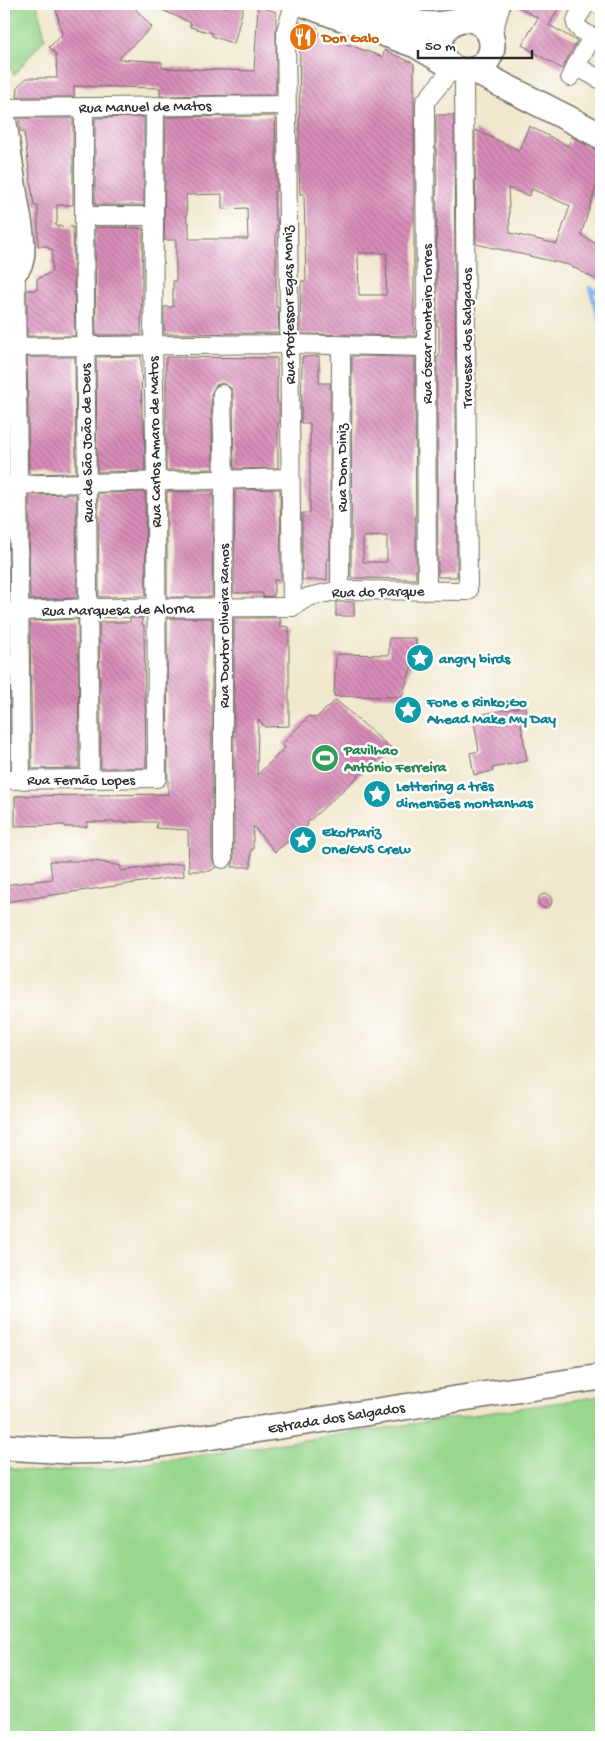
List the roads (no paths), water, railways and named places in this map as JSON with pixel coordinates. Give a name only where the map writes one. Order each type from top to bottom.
[{"type":"main road","points":[[304,4],[470,64],[511,72],[601,118]]},
{"type":"main road","points":[[362,4],[411,14],[436,26],[460,21],[483,24],[489,30],[470,64]]},
{"type":"main road","points":[[460,21],[441,36],[441,52],[470,64],[601,136]]},
{"type":"main road","points":[[4,122],[19,219],[21,247],[21,258],[7,276]]},
{"type":"main road","name":"Estrada dos Salgados","points":[[4,1447],[70,1451],[122,1450],[601,1377]]},
{"type":"main road","name":"Estrada dos Salgados","points":[[4,1438],[70,1451]]},
{"type":"street","name":"Rua Professor Egas Moniz","points":[[292,607],[286,31],[294,4]]},
{"type":"street","points":[[460,21],[490,4]]},
{"type":"street","points":[[470,64],[501,4]]},
{"type":"street","points":[[586,4],[575,24],[579,30],[596,40],[573,72],[601,80]]},
{"type":"street","name":"Rua Óscar Monteiro Torres","points":[[427,590],[425,102],[470,64]]},
{"type":"street","name":"Travessa dos Salgados","points":[[468,591],[470,64]]},
{"type":"street","name":"Rua Manuel de Matos","points":[[4,108],[286,105]]},
{"type":"street","name":"Rua Carlos Amaro de Matos","points":[[155,106],[153,345],[156,481],[157,778]]},
{"type":"street","name":"Rua de São João de Deus","points":[[84,107],[90,779]]},
{"type":"street","points":[[84,216],[154,216]]},
{"type":"street","points":[[7,276],[16,282],[10,346],[12,780]]},
{"type":"street","points":[[10,346],[289,344],[426,347]]},
{"type":"street","name":"Rua Dom Diniz","points":[[340,590],[341,346]]},
{"type":"street","name":"Rua Doutor Oliveira Ramos","points":[[222,394],[224,479],[223,859]]},
{"type":"street","points":[[11,485],[290,478]]},
{"type":"street","name":"Rua do Parque","points":[[292,607],[308,597],[340,590],[468,591]]},
{"type":"street","name":"Rua Marquesa de Alorna","points":[[12,612],[88,608],[292,607]]},
{"type":"street","name":"Rua Fernão Lopes","points":[[12,780],[157,778]]},
{"type":"waterway","points":[[590,288],[601,322]]},
{"type":"waterway","points":[[590,288],[601,294]]},
{"type":"place","name":"Don Galo","points":[[303,37]]},
{"type":"place","name":"angry birds","points":[[420,658]]},
{"type":"place","name":"Fone e Rinko;Go Ahead Make My Day","points":[[408,710]]},
{"type":"place","name":"Pavilhao António Ferreira","points":[[325,758]]},
{"type":"place","name":"Lettering a três dimensões montanhas","points":[[377,794]]},
{"type":"place","name":"Eko/Pariz One/GVS Crew","points":[[303,840]]}]
